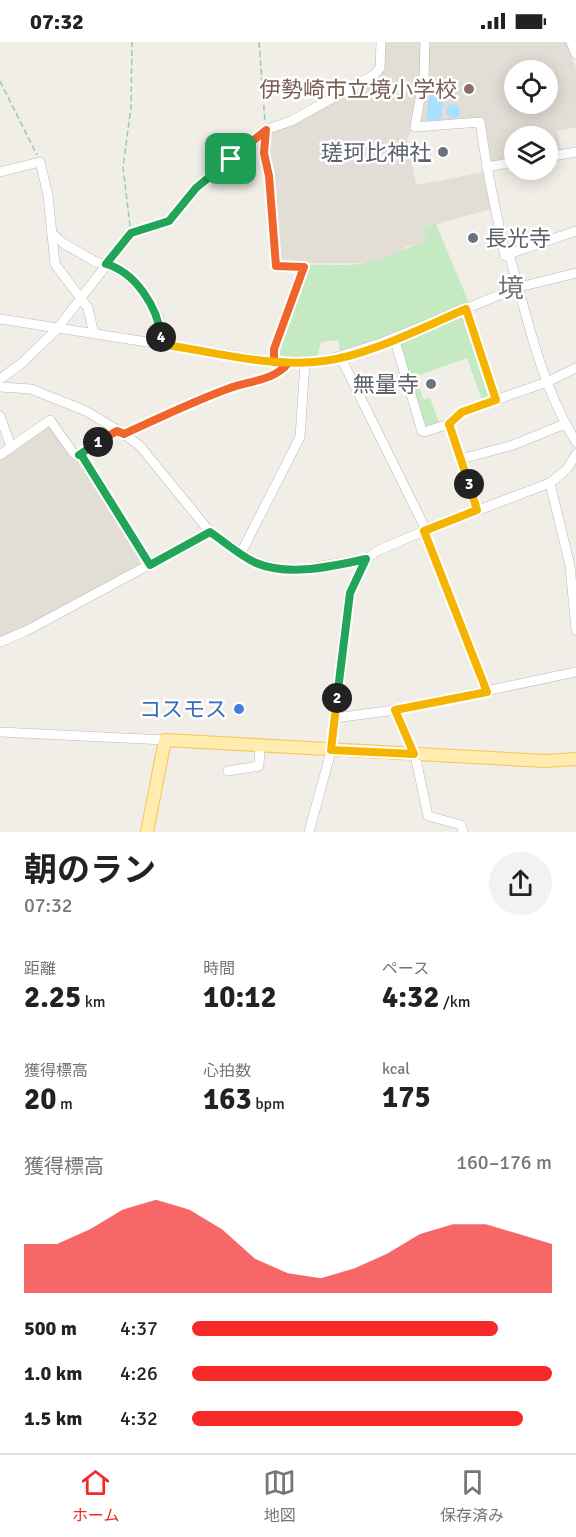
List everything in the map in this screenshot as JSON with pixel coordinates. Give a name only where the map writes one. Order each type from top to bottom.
[{"type":"main road","points":[[147,832],[165,740],[544,761],[576,759]]},
{"type":"street","points":[[0,379],[22,363],[57,329],[131,233],[169,221],[196,188],[266,130],[291,121],[374,75],[380,68],[381,42]]},
{"type":"street","points":[[425,42],[424,76],[415,127],[480,122],[505,256],[576,231]]},
{"type":"street","points":[[571,42],[576,54]]},
{"type":"street","points":[[266,130],[264,153],[269,176],[276,266],[304,267],[274,349],[274,362]]},
{"type":"street","points":[[558,155],[576,152]]},
{"type":"street","points":[[0,172],[40,162],[55,264],[92,318],[94,334]]},
{"type":"street","points":[[487,167],[504,164]]},
{"type":"street","points":[[52,233],[80,253],[119,268],[140,289],[159,318],[161,344]]},
{"type":"street","points":[[509,254],[547,382],[565,424],[576,441]]},
{"type":"street","points":[[0,319],[274,362],[305,362],[341,358],[519,288],[576,273]]},
{"type":"street","points":[[466,309],[496,400]]},
{"type":"street","points":[[394,338],[424,432],[449,424],[462,412],[547,382],[576,368]]},
{"type":"street","points":[[341,358],[425,530],[487,692]]},
{"type":"street","points":[[241,553],[300,438],[305,362]]},
{"type":"street","points":[[79,455],[120,432],[232,387],[261,379],[284,369],[288,363]]},
{"type":"street","points":[[0,387],[31,389],[86,411],[120,432],[140,446],[210,532],[262,565],[290,571],[366,559],[377,551],[425,530],[550,483],[567,469],[576,454]]},
{"type":"street","points":[[0,416],[11,447]]},
{"type":"street","points":[[0,455],[50,420],[74,453],[82,456],[150,565]]},
{"type":"street","points":[[449,424],[477,510]]},
{"type":"street","points":[[461,459],[513,445],[565,424]]},
{"type":"street","points":[[550,483],[573,566],[576,630]]},
{"type":"street","points":[[0,642],[26,631],[210,532]]},
{"type":"street","points":[[309,832],[331,750],[350,593],[366,559]]},
{"type":"street","points":[[335,718],[395,710],[576,672]]},
{"type":"street","points":[[395,710],[414,754],[428,816],[461,825],[463,832]]},
{"type":"street","points":[[0,732],[165,740]]},
{"type":"street","points":[[228,771],[259,766],[260,746]]},
{"type":"path","points":[[131,233],[123,167],[131,107],[132,42]]},
{"type":"path","points":[[259,42],[266,130]]},
{"type":"path","points":[[0,81],[40,162]]},
{"type":"shaded area","points":[[383,42],[422,42],[421,78],[412,130],[407,139],[416,185],[485,172],[492,209],[425,227],[426,242],[406,247],[400,254],[367,263],[279,263],[267,153],[269,133],[377,75]]},
{"type":"shaded area","name":"伊勢崎市立境小学校","points":[[426,42],[566,42],[576,68],[576,127],[558,131],[558,126],[504,126],[504,160],[490,162],[482,118],[419,124]]},
{"type":"shaded area","name":"伊勢崎市立境小学校","points":[[558,136],[561,151],[558,151]]},
{"type":"shaded area","points":[[49,423],[74,458],[82,461],[138,551],[140,566],[35,624],[0,639],[0,458]]},
{"type":"green space","points":[[436,224],[469,303],[341,355],[338,340],[321,342],[317,359],[278,359],[277,347],[308,265],[354,264],[384,258],[426,242],[424,227]]},
{"type":"green space","points":[[465,313],[494,399],[483,402],[467,358],[417,376],[423,399],[430,398],[440,425],[425,430],[396,342]]},
{"type":"water","points":[[430,91],[444,93],[441,121],[426,119]]},
{"type":"water","points":[[453,104],[458,106],[460,111],[458,116],[453,118],[448,116],[446,111],[448,106]]},
{"type":"place","name":"伊勢崎市立境小学校","points":[[469,89]]},
{"type":"place","name":"瑳珂比神社","points":[[443,152]]},
{"type":"place","name":"長光寺","points":[[473,238]]},
{"type":"place","name":"無量寺","points":[[431,384]]},
{"type":"place","name":"コスモス","points":[[239,709]]},
{"type":"district","name":"境","points":[[511,289]]},
{"type":"route","points":[[231,159],[196,188],[169,221],[131,233],[106,264],[119,268],[140,289],[159,318],[161,344],[274,362],[324,361],[341,358],[466,309],[496,400],[462,412],[449,424],[477,510],[424,531],[487,692],[395,710],[414,754],[331,750],[350,593],[356,576],[366,559],[335,566],[290,571],[271,568],[254,562],[210,532],[150,565],[82,456],[79,455],[117,431],[124,434],[232,387],[261,379],[284,369],[288,363],[274,362],[274,349],[304,267],[276,266],[269,176],[264,153],[266,130],[231,159]]}]
